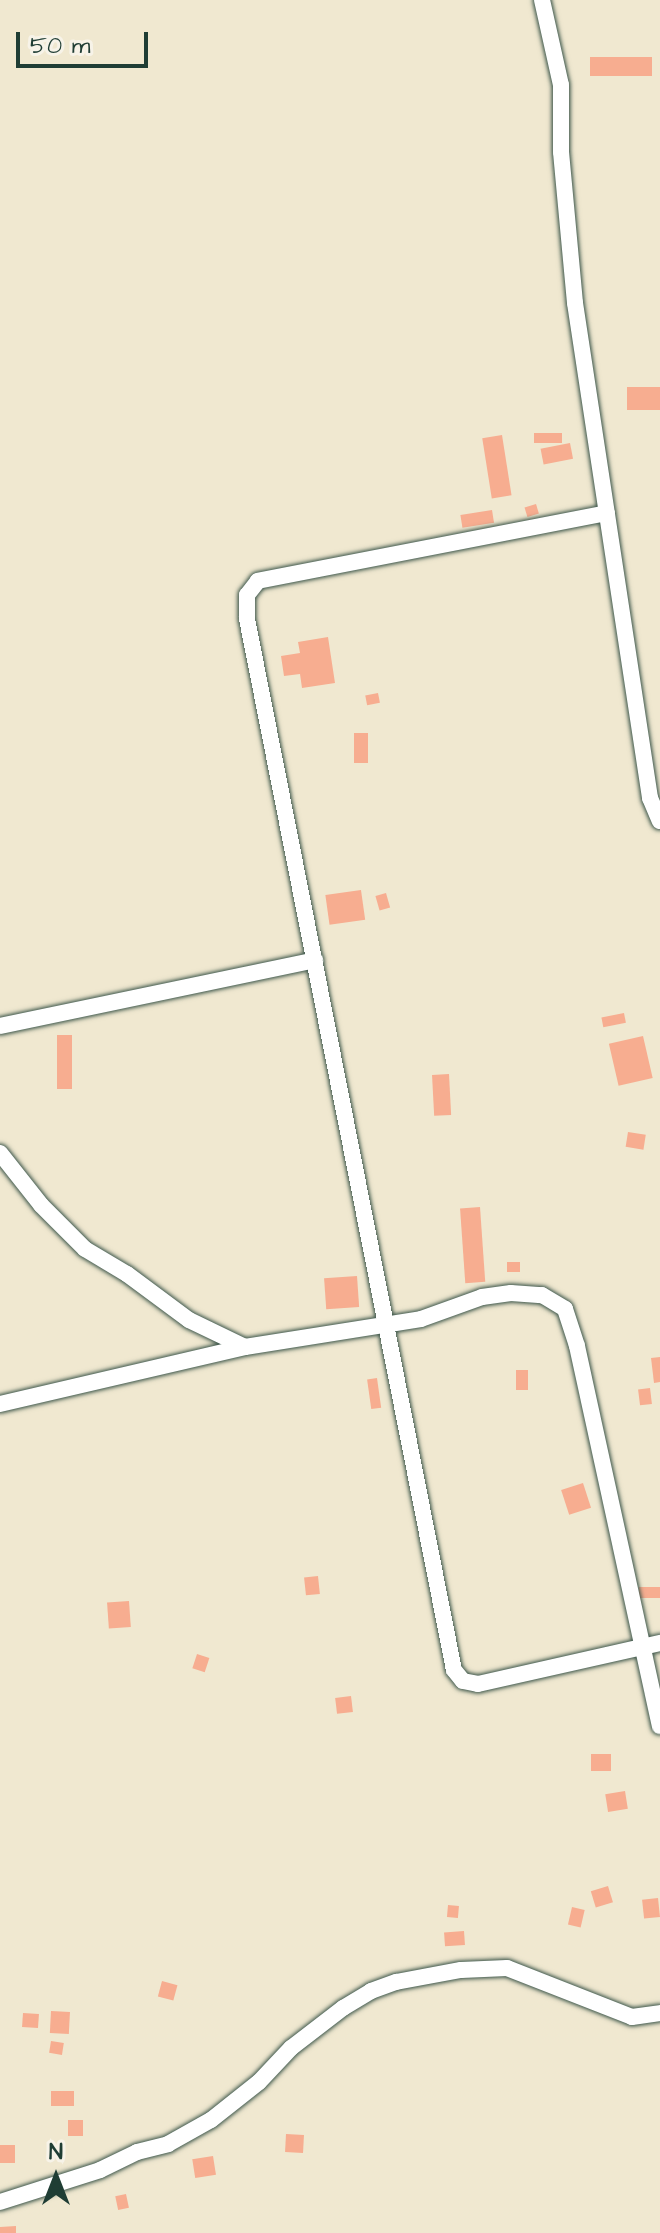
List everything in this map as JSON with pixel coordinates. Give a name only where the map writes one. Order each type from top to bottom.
[{"type":"street","points":[[542,0],[561,85],[561,152],[575,303],[650,798],[660,821]]},
{"type":"street","points":[[607,513],[258,581],[247,595],[247,619],[454,1670],[463,1681],[478,1684],[652,1645]]},
{"type":"street","points":[[0,1026],[315,960]]},
{"type":"street","points":[[0,1153],[41,1205],[85,1249],[127,1274],[189,1320],[245,1347]]},
{"type":"street","points":[[0,1404],[245,1347],[421,1319],[482,1297],[511,1293],[542,1295],[565,1309],[652,1645],[660,1726]]},
{"type":"street","points":[[0,2202],[100,2170],[137,2152],[179,2138],[211,2120],[259,2082],[291,2048],[343,2008],[371,1991],[396,1982],[461,1970],[507,1968],[632,2017],[660,2013]]},
{"type":"building","points":[[590,57],[652,57],[652,76],[590,76]]},
{"type":"building","points":[[627,387],[660,387],[660,410],[627,410]]},
{"type":"building","points":[[534,433],[562,433],[562,443],[534,443]]},
{"type":"building","points":[[502,435],[512,495],[492,498],[482,438]]},
{"type":"building","points":[[570,443],[573,459],[544,464],[541,449]]},
{"type":"building","points":[[536,504],[539,514],[527,517],[525,508]]},
{"type":"building","points":[[492,510],[494,523],[462,528],[460,515]]},
{"type":"building","points":[[328,637],[335,683],[302,688],[300,674],[284,676],[281,656],[300,653],[298,642]]},
{"type":"building","points":[[378,693],[380,703],[367,705],[365,695]]},
{"type":"building","points":[[354,733],[368,733],[368,763],[354,763]]},
{"type":"building","points":[[361,890],[365,920],[330,925],[325,895]]},
{"type":"building","points":[[386,893],[390,907],[380,910],[375,896]]},
{"type":"building","points":[[624,1013],[626,1023],[603,1027],[601,1017]]},
{"type":"building","points":[[57,1035],[72,1035],[72,1089],[57,1089]]},
{"type":"building","points":[[643,1036],[653,1078],[619,1086],[609,1044]]},
{"type":"building","points":[[449,1074],[451,1115],[434,1116],[432,1075]]},
{"type":"building","points":[[628,1132],[646,1135],[643,1150],[626,1147]]},
{"type":"building","points":[[480,1207],[485,1282],[465,1283],[460,1208]]},
{"type":"building","points":[[507,1262],[520,1262],[520,1272],[507,1272]]},
{"type":"building","points":[[357,1276],[359,1307],[326,1309],[324,1278]]},
{"type":"building","points":[[660,1357],[660,1382],[654,1383],[651,1358]]},
{"type":"building","points":[[516,1370],[528,1370],[528,1390],[516,1390]]},
{"type":"building","points":[[377,1378],[381,1408],[371,1409],[367,1379]]},
{"type":"building","points":[[650,1388],[652,1404],[640,1405],[638,1389]]},
{"type":"building","points":[[583,1483],[591,1508],[569,1515],[561,1490]]},
{"type":"building","points":[[318,1576],[320,1594],[306,1595],[304,1577]]},
{"type":"building","points":[[639,1587],[660,1587],[660,1598],[639,1598]]},
{"type":"building","points":[[129,1601],[131,1627],[109,1628],[107,1603]]},
{"type":"building","points":[[197,1654],[209,1658],[205,1672],[192,1668]]},
{"type":"building","points":[[351,1696],[353,1712],[337,1714],[335,1698]]},
{"type":"building","points":[[591,1754],[611,1754],[611,1771],[591,1771]]},
{"type":"building","points":[[625,1791],[628,1809],[608,1812],[605,1794]]},
{"type":"building","points":[[608,1886],[613,1902],[596,1908],[591,1891]]},
{"type":"building","points":[[658,1898],[660,1917],[644,1919],[642,1900]]},
{"type":"building","points":[[448,1905],[459,1906],[458,1918],[447,1917]]},
{"type":"building","points":[[572,1907],[585,1910],[581,1927],[568,1925]]},
{"type":"building","points":[[464,1931],[465,1945],[445,1946],[444,1932]]},
{"type":"building","points":[[162,1981],[177,1985],[173,2001],[158,1996]]},
{"type":"building","points":[[51,2011],[70,2012],[69,2034],[50,2033]]},
{"type":"building","points":[[23,2013],[39,2014],[38,2028],[22,2027]]},
{"type":"building","points":[[51,2041],[64,2043],[62,2055],[49,2053]]},
{"type":"building","points":[[51,2091],[74,2091],[74,2106],[51,2106]]},
{"type":"building","points":[[68,2120],[83,2120],[83,2136],[68,2136]]},
{"type":"building","points":[[286,2134],[304,2135],[303,2153],[285,2152]]},
{"type":"building","points":[[0,2145],[15,2145],[15,2163],[0,2163]]},
{"type":"building","points":[[213,2156],[216,2175],[195,2178],[192,2159]]},
{"type":"building","points":[[126,2194],[129,2208],[118,2210],[115,2196]]},
{"type":"building","points":[[16,2226],[16,2233],[0,2233],[0,2227]]}]
